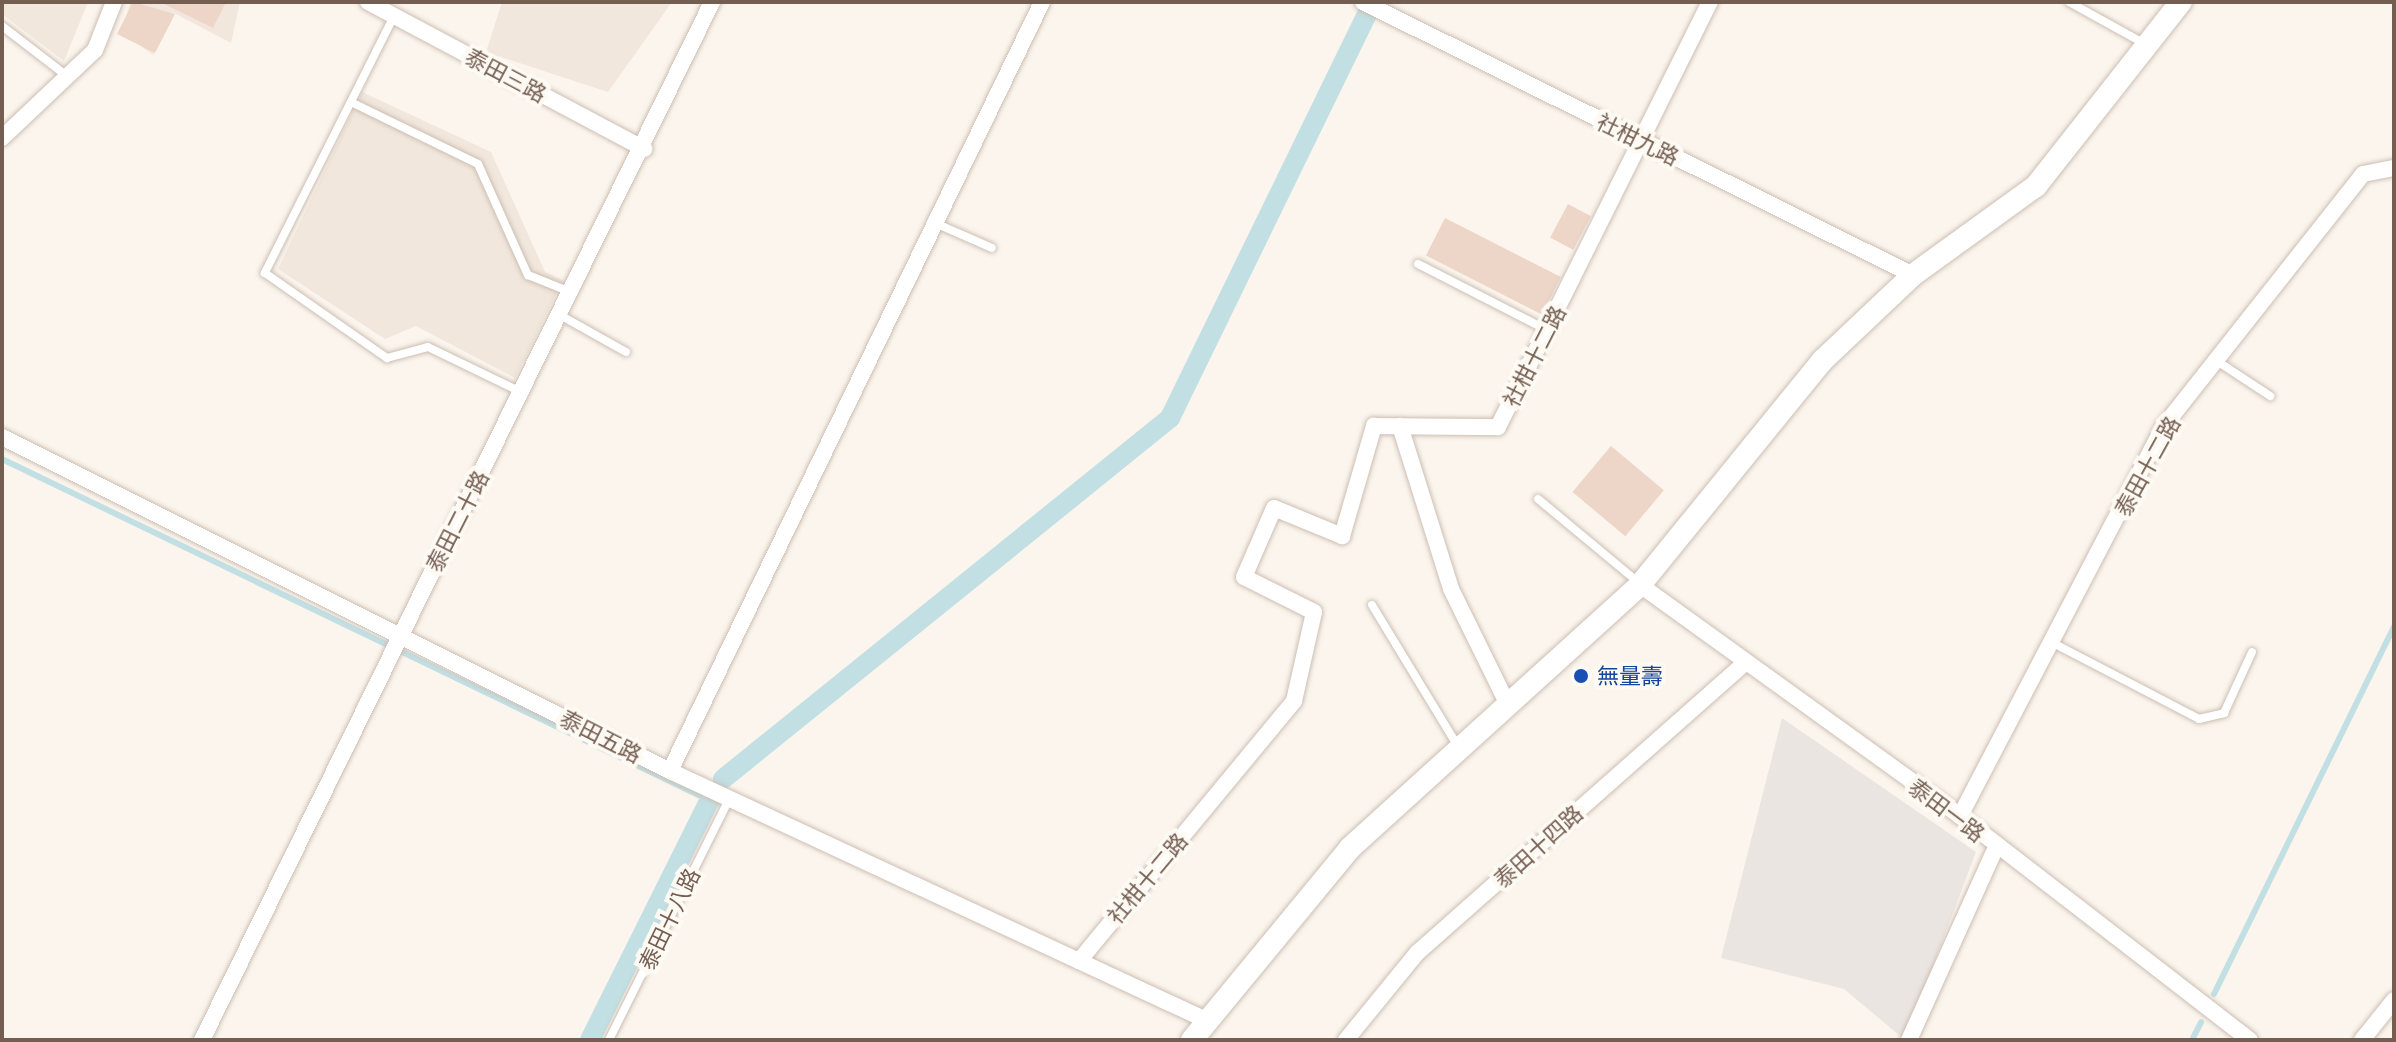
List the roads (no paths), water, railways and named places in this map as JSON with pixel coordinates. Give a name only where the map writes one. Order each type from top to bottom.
[{"type":"street","points":[[2,138],[95,50],[114,2]]},
{"type":"street","name":"泰田三路","points":[[368,2],[644,149]]},
{"type":"street","name":"泰田二十路","points":[[202,1040],[398,634],[523,393],[568,291],[644,149],[712,2]]},
{"type":"street","points":[[670,771],[1042,2]]},
{"type":"street","name":"社柑九路","points":[[1363,2],[1913,275]]},
{"type":"street","name":"社柑十二路","points":[[1079,961],[1294,701],[1314,612],[1244,577],[1274,508],[1342,536],[1374,426],[1498,427],[1710,2]]},
{"type":"street","points":[[1192,1040],[1350,848],[1640,585],[1822,361],[1913,275],[2036,186],[2181,2]]},
{"type":"street","name":"泰田十二路","points":[[1960,816],[2055,644],[2164,426],[2363,174],[2394,168]]},
{"type":"street","points":[[1400,426],[1451,589],[1509,707]]},
{"type":"street","name":"泰田五路","points":[[2,437],[670,771],[1208,1021]]},
{"type":"street","name":"泰田一路","points":[[1640,585],[1742,665],[1960,816],[1996,847],[2250,1040]]},
{"type":"street","name":"泰田十四路","points":[[1346,1040],[1417,953],[1742,665]]},
{"type":"street","points":[[1909,1040],[1996,847]]},
{"type":"street","points":[[2362,1040],[2394,1000]]},
{"type":"lane","points":[[2069,2],[2148,46]]},
{"type":"lane","points":[[395,15],[265,273],[387,358],[428,347],[523,393]]},
{"type":"lane","points":[[2,26],[67,76]]},
{"type":"lane","points":[[351,102],[478,164],[528,275],[568,291]]},
{"type":"lane","points":[[935,223],[992,248]]},
{"type":"lane","points":[[1418,264],[1547,330]]},
{"type":"lane","points":[[558,314],[626,352]]},
{"type":"lane","points":[[2216,360],[2270,396]]},
{"type":"lane","points":[[1538,499],[1640,585]]},
{"type":"lane","points":[[1372,605],[1460,751]]},
{"type":"lane","points":[[2055,644],[2199,719],[2224,713],[2252,652]]},
{"type":"lane","name":"泰田十八路","points":[[609,1040],[729,799]]},
{"type":"waterway","points":[[723,779],[1170,418],[1373,2]]},
{"type":"waterway","points":[[2,459],[709,800]]},
{"type":"waterway","points":[[2214,994],[2394,627]]},
{"type":"waterway","points":[[590,1040],[710,799]]},
{"type":"waterway","points":[[2192,1040],[2201,1022]]},
{"type":"place","name":"無量壽","points":[[1581,676]]}]
